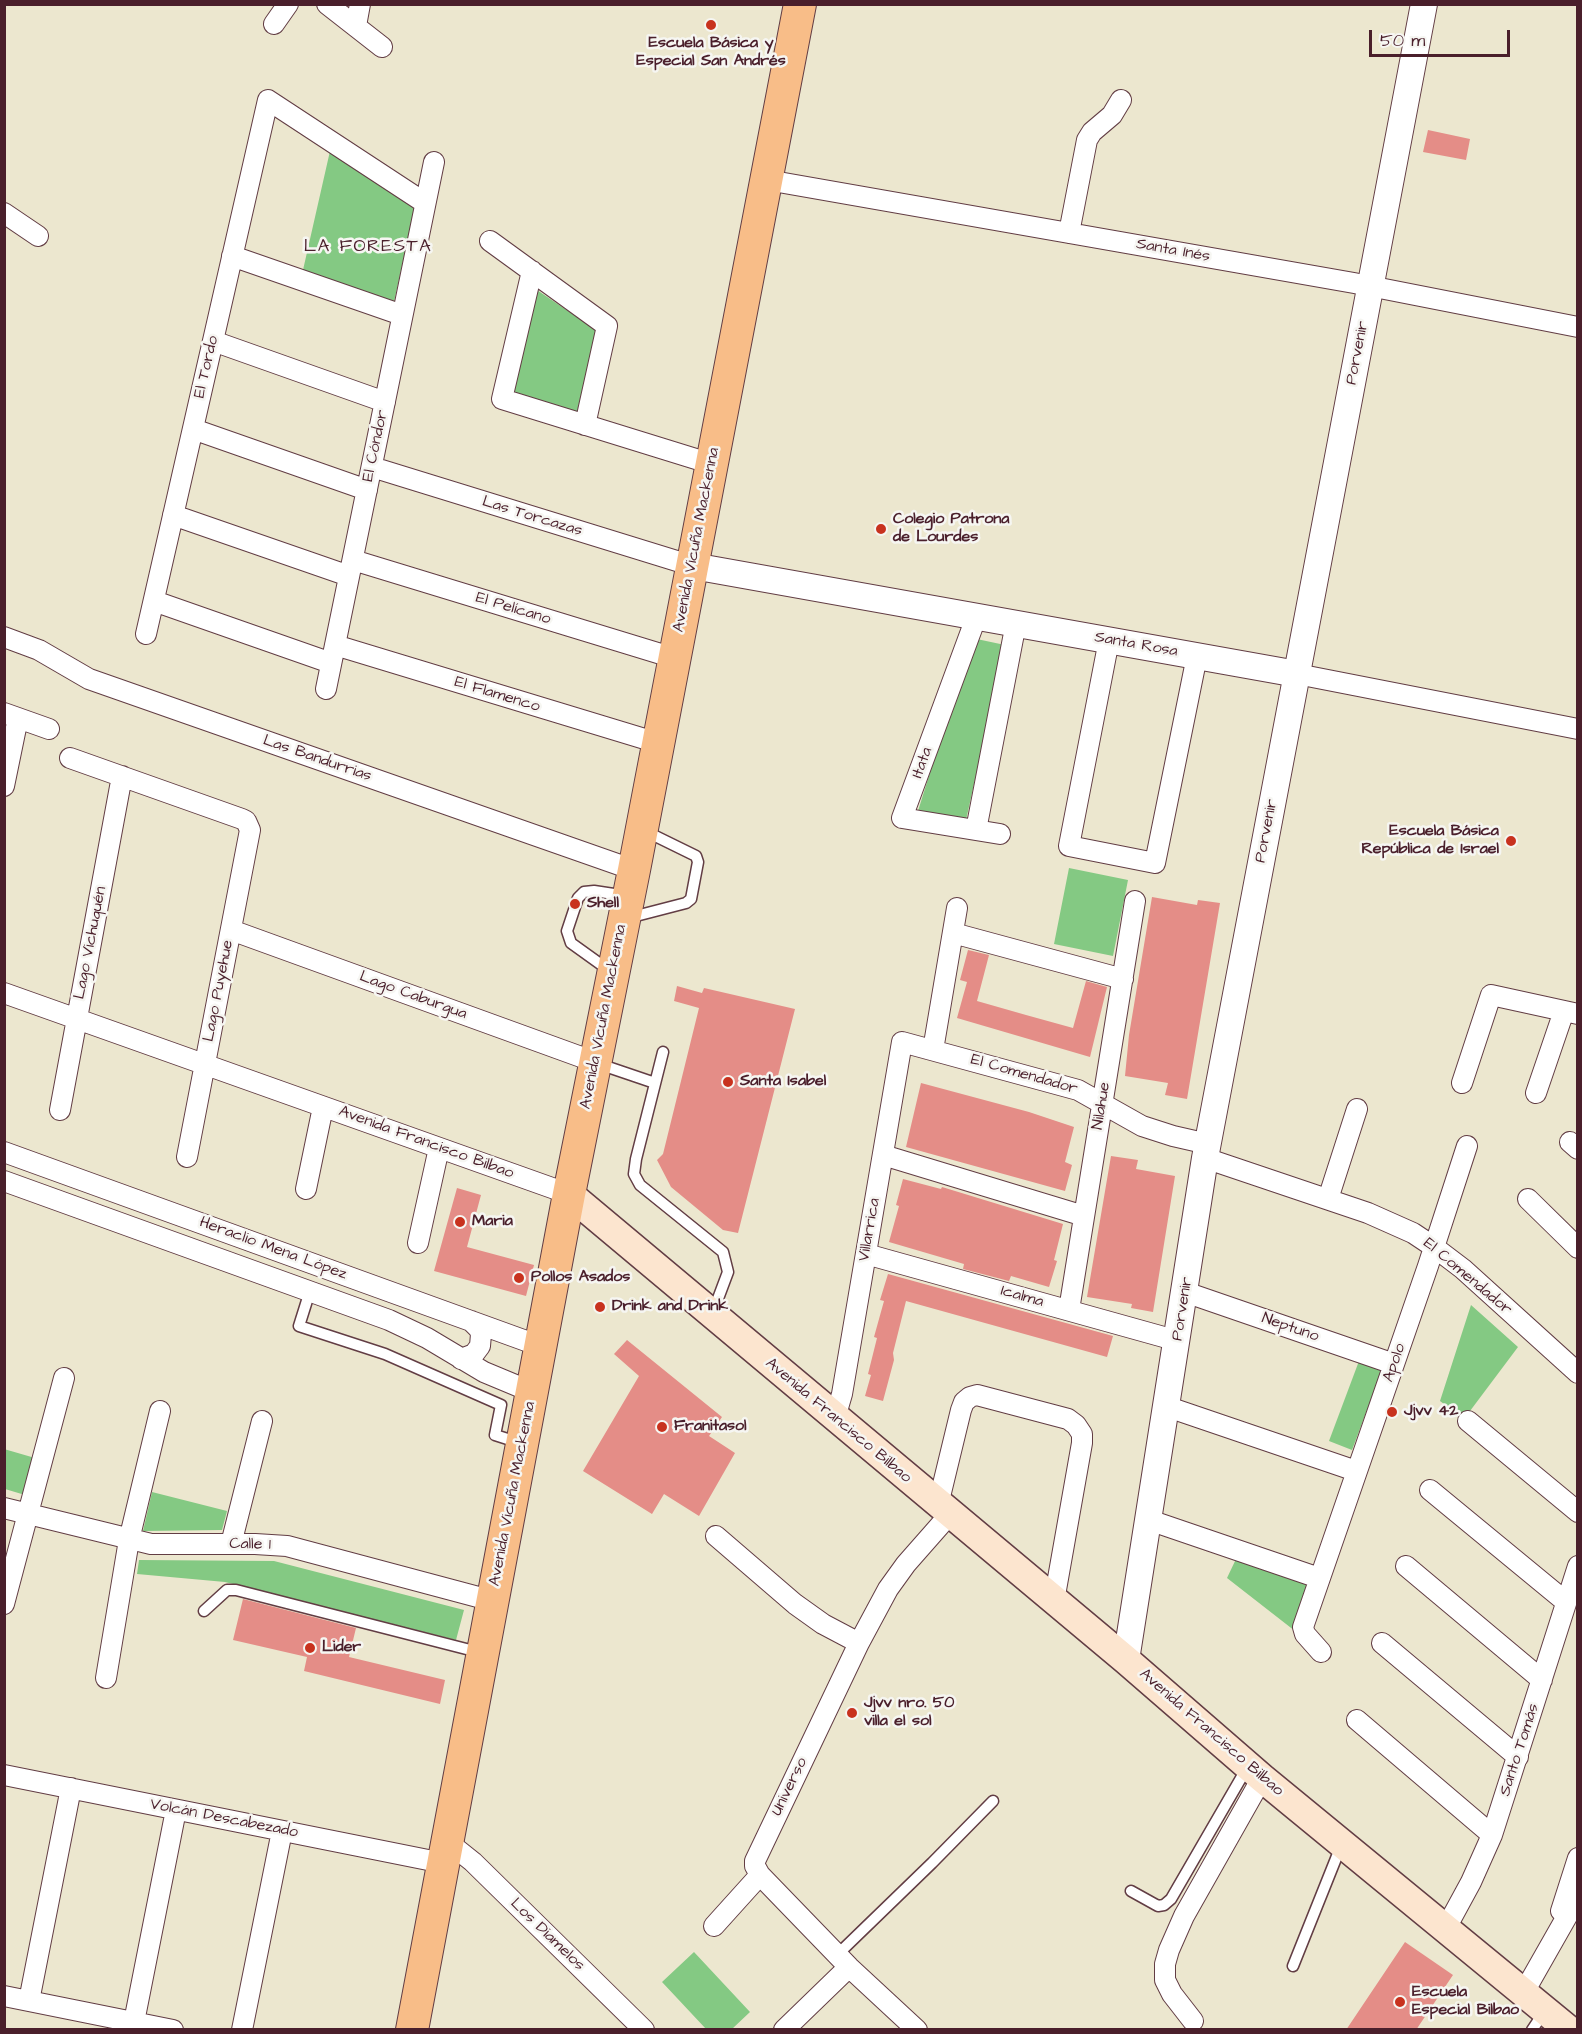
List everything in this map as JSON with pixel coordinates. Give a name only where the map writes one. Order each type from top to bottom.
[{"type":"main road","name":"Avenida Vicuña Mackenna","points":[[412,2030],[569,1194],[642,829],[800,4]]},
{"type":"main road","name":"Avenida Francisco Bilbao","points":[[569,1194],[1126,1660],[1255,1772],[1524,1992],[1539,2020],[1569,2030]]},
{"type":"street","points":[[274,24],[288,4]]},
{"type":"street","points":[[327,4],[382,47]]},
{"type":"street","points":[[356,27],[360,4]]},
{"type":"street","name":"Porvenir","points":[[1126,1660],[1207,1151],[1424,4]]},
{"type":"street","name":"El Tordo","points":[[147,634],[268,100],[425,203]]},
{"type":"street","points":[[1069,233],[1087,140],[1092,132],[1112,115],[1120,100]]},
{"type":"street","name":"El Cóndor","points":[[326,689],[434,162]]},
{"type":"street","name":"Santa Inés","points":[[767,180],[1370,286],[1578,327]]},
{"type":"street","points":[[4,213],[38,236]]},
{"type":"street","points":[[490,241],[607,326],[585,425]]},
{"type":"street","points":[[232,256],[402,315]]},
{"type":"street","points":[[532,271],[502,399],[712,464]]},
{"type":"street","points":[[213,341],[385,402]]},
{"type":"street","points":[[193,429],[367,490]]},
{"type":"street","name":"Las Torcazas","points":[[372,467],[693,566]]},
{"type":"street","name":"El Pelícano","points":[[173,515],[351,568],[674,658]]},
{"type":"street","name":"Santa Rosa","points":[[693,566],[977,615],[1577,727]]},
{"type":"street","name":"El Flamenco","points":[[154,601],[333,654],[658,744]]},
{"type":"street","name":"Itata","points":[[977,615],[902,818],[1000,834]]},
{"type":"street","points":[[976,830],[1017,623]]},
{"type":"street","name":"Las Bandurrias","points":[[4,637],[39,650],[89,679],[629,895]]},
{"type":"street","points":[[1109,640],[1069,846],[1155,863],[1197,656]]},
{"type":"street","points":[[4,786],[11,715],[49,729]]},
{"type":"street","points":[[70,758],[122,776]]},
{"type":"street","name":"Lago Puyehue","points":[[122,776],[242,819],[249,825],[250,835],[187,1157]]},
{"type":"street","name":"Lago Vichuquén","points":[[60,1110],[122,776]]},
{"type":"street","name":"Nilahue","points":[[1069,1310],[1135,902]]},
{"type":"street","points":[[933,1050],[957,908]]},
{"type":"street","name":"Lago Caburgua","points":[[231,930],[595,1062]]},
{"type":"street","points":[[953,933],[1123,980]]},
{"type":"street","name":"Avenida Francisco Bilbao","points":[[4,993],[569,1194]]},
{"type":"street","points":[[1462,1083],[1491,995],[1571,1013],[1536,1093]]},
{"type":"street","name":"El Comendador","points":[[902,1042],[1068,1086],[1088,1094],[1129,1119],[1155,1131],[1391,1222],[1434,1247],[1463,1269],[1578,1373]]},
{"type":"street","name":"Villarrica","points":[[835,1418],[842,1394],[902,1042]]},
{"type":"street","points":[[306,1189],[323,1107]]},
{"type":"street","points":[[1328,1199],[1357,1108]]},
{"type":"street","name":"Apolo","points":[[1321,1652],[1305,1634],[1303,1627],[1467,1146]]},
{"type":"street","points":[[418,1243],[439,1148]]},
{"type":"street","name":"Heraclio Mena López","points":[[4,1152],[540,1346]]},
{"type":"street","points":[[883,1155],[1084,1216]]},
{"type":"street","name":"Heraclio Mena López","points":[[4,1182],[409,1329],[501,1380],[532,1392]]},
{"type":"street","points":[[1528,1199],[1578,1248]]},
{"type":"street","points":[[175,1243],[169,1237],[167,1228],[171,1220],[180,1215]]},
{"type":"street","name":"Icalma","points":[[866,1254],[1178,1341]]},
{"type":"street","name":"Neptuno","points":[[1185,1292],[1394,1364]]},
{"type":"street","points":[[461,1359],[474,1354],[480,1346],[481,1334],[471,1321]]},
{"type":"street","points":[[4,1604],[64,1378]]},
{"type":"street","points":[[944,1510],[961,1410],[964,1402],[970,1397],[977,1395],[1000,1401],[1068,1419],[1076,1425],[1082,1434],[1082,1443],[1054,1600]]},
{"type":"street","points":[[1168,1407],[1356,1471]]},
{"type":"street","points":[[106,1678],[129,1540],[159,1411]]},
{"type":"street","points":[[231,1544],[262,1421]]},
{"type":"street","points":[[1468,1421],[1578,1512]]},
{"type":"street","points":[[1430,1490],[1566,1602]]},
{"type":"street","name":"Calle 1","points":[[4,1508],[129,1540],[161,1545],[272,1544],[287,1546],[493,1601]]},
{"type":"street","name":"Universo","points":[[760,1875],[755,1866],[757,1856],[859,1643],[897,1576],[944,1510]]},
{"type":"street","points":[[1149,1520],[1319,1578]]},
{"type":"street","points":[[716,1536],[795,1604],[823,1624],[859,1643]]},
{"type":"street","points":[[1406,1566],[1542,1680]]},
{"type":"street","name":"Santo Tomás","points":[[1446,1928],[1471,1882],[1492,1835],[1578,1566]]},
{"type":"street","points":[[1382,1644],[1518,1757]]},
{"type":"street","points":[[1357,1720],[1492,1835]]},
{"type":"street","points":[[1193,2021],[1172,1994],[1165,1980],[1165,1964],[1184,1916],[1255,1772]]},
{"type":"street","name":"Volcán Descabezado","points":[[4,1775],[282,1831],[446,1853]]},
{"type":"street","points":[[29,2001],[71,1788]]},
{"type":"street","points":[[134,2022],[176,1810]]},
{"type":"street","points":[[242,2030],[282,1831]]},
{"type":"street","name":"Los Diamelos","points":[[446,1853],[473,1862],[644,2030]]},
{"type":"street","points":[[1548,1951],[1578,1858]]},
{"type":"street","points":[[714,1926],[760,1875],[843,1961],[916,2030]]},
{"type":"street","points":[[1524,1992],[1578,1897]]},
{"type":"street","points":[[784,2030],[843,1961]]},
{"type":"street","points":[[4,1996],[173,2030]]},
{"type":"lane","points":[[613,973],[571,943],[567,931],[578,898],[584,892],[594,891],[686,903],[691,899],[698,862],[696,856],[642,829]]},
{"type":"lane","points":[[663,1052],[634,1174],[640,1185],[723,1252],[728,1272],[712,1315]]},
{"type":"lane","points":[[595,1062],[655,1083]]},
{"type":"lane","points":[[310,1292],[299,1326],[385,1354],[501,1406],[495,1435],[522,1444]]},
{"type":"lane","points":[[204,1611],[227,1590],[236,1590],[483,1654]]},
{"type":"lane","points":[[1131,1891],[1158,1906],[1164,1905],[1171,1899],[1255,1772]]},
{"type":"lane","points":[[843,1961],[993,1801]]},
{"type":"lane","points":[[1293,1966],[1337,1856],[1344,1844]]},
{"type":"green space","points":[[330,151],[415,206],[394,302],[303,270]]},
{"type":"green space","points":[[534,288],[596,330],[577,412],[511,392]]},
{"type":"green space","points":[[972,638],[1005,645],[966,820],[918,811]]},
{"type":"green space","points":[[1069,868],[1128,880],[1113,956],[1054,944]]},
{"type":"green space","points":[[1471,1305],[1518,1347],[1464,1419],[1440,1401]]},
{"type":"green space","points":[[1359,1361],[1382,1370],[1352,1450],[1329,1441]]},
{"type":"green space","points":[[4,1449],[35,1458],[25,1495],[5,1489]]},
{"type":"green space","points":[[152,1492],[227,1511],[222,1530],[143,1531]]},
{"type":"green space","points":[[1236,1559],[1317,1585],[1295,1631],[1227,1578]]},
{"type":"green space","points":[[139,1560],[274,1561],[464,1610],[456,1640],[225,1582],[137,1574]]},
{"type":"green space","points":[[694,1952],[750,2012],[732,2029],[706,2029],[662,1982]]},
{"type":"building","points":[[1428,130],[1470,139],[1466,160],[1423,152]]},
{"type":"building","points":[[1152,897],[1197,905],[1198,900],[1220,903],[1187,1099],[1165,1095],[1168,1083],[1125,1076],[1129,1035]]},
{"type":"building","points":[[968,950],[989,955],[977,1001],[1073,1028],[1086,981],[1107,987],[1090,1057],[957,1018],[967,982],[960,980]]},
{"type":"building","name":"Santa Isabel","points":[[677,986],[702,993],[704,988],[795,1009],[738,1233],[723,1230],[671,1187],[657,1160],[663,1154],[699,1008],[674,1001]]},
{"type":"building","points":[[921,1083],[1029,1112],[1074,1127],[1065,1162],[1072,1165],[1065,1191],[906,1147]]},
{"type":"building","points":[[1111,1156],[1138,1160],[1136,1169],[1175,1176],[1153,1312],[1131,1308],[1132,1304],[1087,1297]]},
{"type":"building","points":[[903,1179],[941,1189],[942,1187],[1063,1224],[1054,1260],[1057,1261],[1049,1287],[1011,1276],[1009,1281],[963,1269],[964,1264],[889,1242],[899,1206],[896,1205]]},
{"type":"building","points":[[457,1188],[481,1195],[467,1247],[534,1265],[526,1296],[434,1271]]},
{"type":"building","points":[[888,1274],[1113,1336],[1107,1357],[906,1301],[883,1401],[865,1396],[877,1338],[874,1337],[884,1301],[880,1300]]},
{"type":"building","name":"Franitasol","points":[[627,1340],[722,1417],[709,1436],[735,1453],[699,1516],[664,1494],[652,1514],[583,1471],[639,1376],[614,1354]]},
{"type":"building","name":"Lider","points":[[243,1599],[356,1628],[349,1657],[445,1680],[440,1704],[304,1671],[307,1657],[233,1640]]},
{"type":"building","name":"Escuela Especial Bilbao","points":[[1405,1942],[1453,1975],[1416,2030],[1346,2030]]},
{"type":"place","name":"Escuela Básica y Especial San Andrés","points":[[711,25]]},
{"type":"place","name":"Colegio Patrona de Lourdes","points":[[881,529]]},
{"type":"place","name":"Escuela Básica República de Israel","points":[[1511,841]]},
{"type":"place","name":"Shell","points":[[575,904]]},
{"type":"place","name":"Santa Isabel","points":[[728,1082]]},
{"type":"place","name":"Maria","points":[[460,1222]]},
{"type":"place","name":"Pollos Asados","points":[[519,1278]]},
{"type":"place","name":"Drink and Drink","points":[[600,1307]]},
{"type":"place","name":"Jjvv 42","points":[[1392,1412]]},
{"type":"place","name":"Franitasol","points":[[662,1427]]},
{"type":"place","name":"Lider","points":[[310,1648]]},
{"type":"place","name":"Jjvv nro. 50 villa el sol","points":[[852,1713]]},
{"type":"place","name":"Escuela Especial Bilbao","points":[[1400,2002]]},
{"type":"district","name":"LA FORESTA","points":[[368,247]]}]
